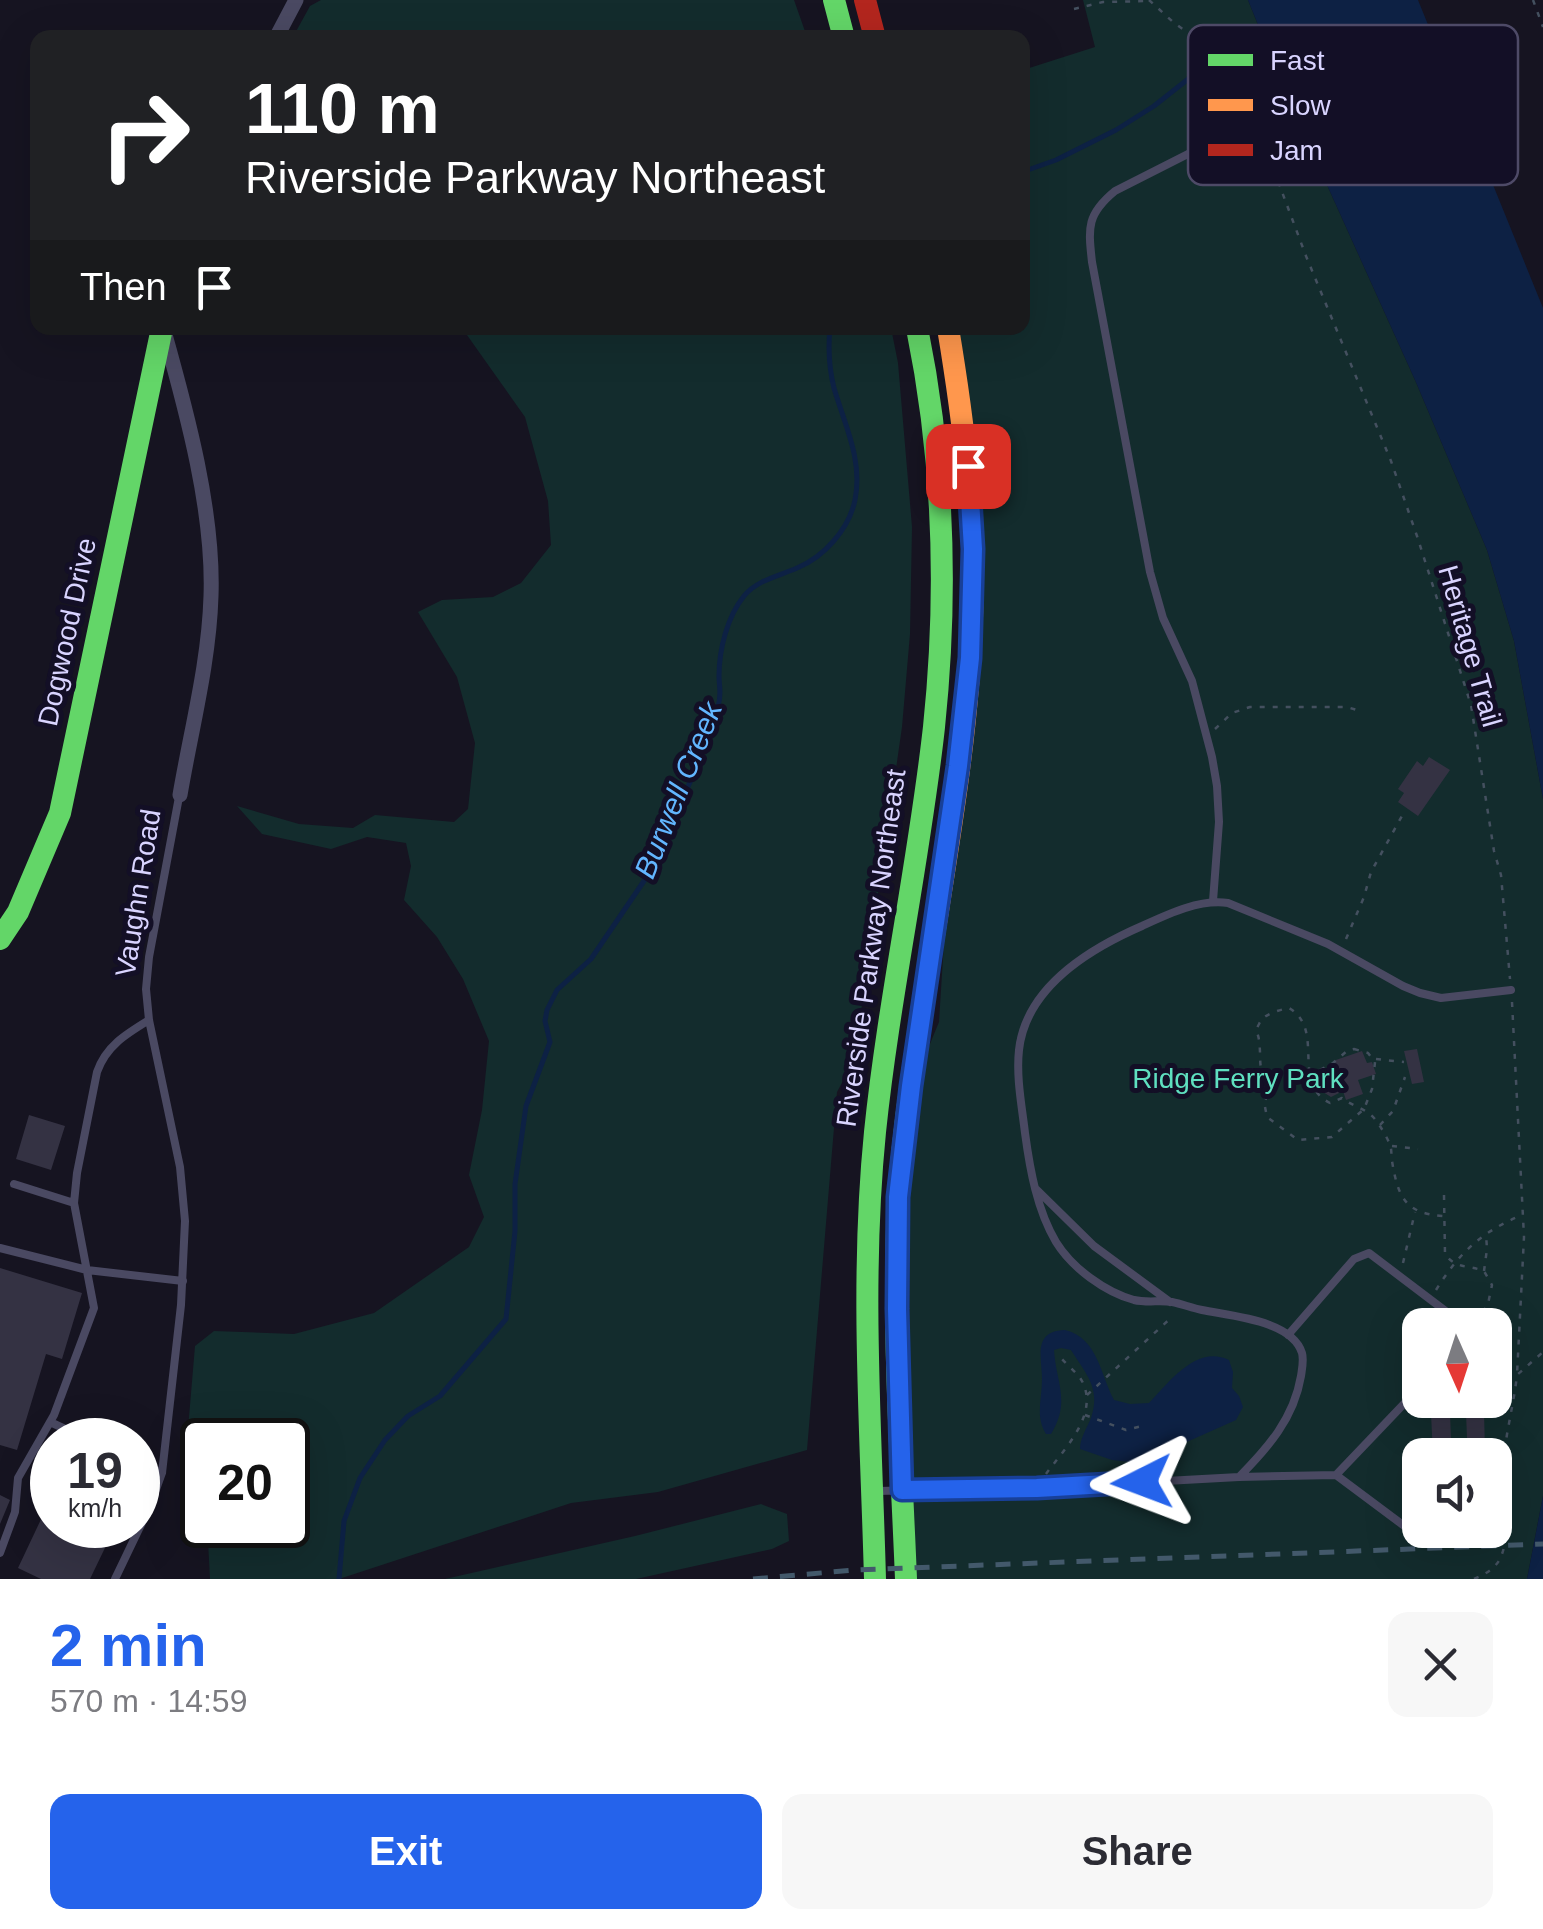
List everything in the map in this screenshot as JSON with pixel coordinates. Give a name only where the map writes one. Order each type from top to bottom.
[{"type":"main road","points":[[834,0],[842,30]]},
{"type":"main road","points":[[865,0],[873,30]]},
{"type":"main road","name":"Dogwood Drive","points":[[0,939],[18,912],[60,813],[162,335]]},
{"type":"main road","name":"Riverside Parkway Northeast","points":[[876,1579],[866,1320],[867,1210],[885,1054],[930,752],[942,614],[936,453],[918,335]]},
{"type":"main road","points":[[906,1579],[896,1254],[900,1180],[970,658],[970,499],[949,335]]},
{"type":"street","points":[[280,30],[296,0]]},
{"type":"street","name":"Vaughn Road","points":[[165,335],[192,443],[211,559],[208,637],[180,794]]},
{"type":"lane","points":[[1188,154],[1115,190],[1093,213],[1089,227],[1095,280],[1150,572],[1163,618],[1192,682],[1217,786],[1219,822],[1213,901]]},
{"type":"lane","name":"Vaughn Road","points":[[114,1579],[162,1473],[186,1241],[182,1182],[148,1020],[148,968],[180,794]]},
{"type":"lane","points":[[1239,1477],[1277,1436],[1292,1409],[1302,1353],[1288,1334],[1267,1324],[1170,1302],[1136,1300],[1117,1293],[1073,1263],[1053,1235],[1040,1207],[1023,1117],[1019,1048],[1039,1000],[1062,973],[1117,937],[1213,901],[1228,903],[1340,951],[1420,993],[1441,998],[1511,990]]},
{"type":"lane","points":[[52,1418],[94,1308],[74,1203],[93,1087],[99,1064],[116,1042],[148,1020]]},
{"type":"lane","points":[[885,1054],[915,1059]]},
{"type":"lane","points":[[14,1184],[74,1203]]},
{"type":"lane","points":[[1036,1189],[1094,1246],[1170,1302]]},
{"type":"lane","points":[[0,1248],[87,1270],[182,1281]]},
{"type":"lane","points":[[1288,1334],[1354,1259],[1369,1253],[1441,1308]]},
{"type":"lane","points":[[1336,1475],[1402,1407]]},
{"type":"lane","points":[[0,1553],[16,1512],[16,1482],[30,1457]]},
{"type":"lane","points":[[872,1491],[1336,1475],[1402,1524]]},
{"type":"path","points":[[1074,9],[1150,0]]},
{"type":"path","name":"Heritage Trail","points":[[1150,0],[1188,33]]},
{"type":"path","points":[[1533,0],[1543,28]]},
{"type":"path","name":"Heritage Trail","points":[[1279,185],[1391,461],[1471,705],[1501,875],[1511,990],[1523,1278],[1517,1374],[1505,1435],[1501,1486],[1506,1541],[1497,1565],[1474,1579]]},
{"type":"path","points":[[1208,738],[1225,717],[1242,708],[1347,707],[1360,711]]},
{"type":"path","points":[[1340,951],[1371,872],[1403,814]]},
{"type":"path","points":[[1272,1089],[1258,1059],[1257,1030],[1263,1018],[1288,1008],[1297,1013],[1307,1034],[1308,1072],[1319,1098],[1330,1103],[1342,1098],[1364,1109],[1390,1146],[1396,1185],[1406,1203],[1415,1211],[1444,1216]]},
{"type":"path","points":[[1374,1059],[1374,1079],[1364,1109],[1332,1137],[1298,1140],[1267,1118],[1264,1102],[1272,1089],[1299,1082],[1347,1051],[1362,1050],[1374,1059],[1404,1062]]},
{"type":"path","points":[[1379,1126],[1393,1111],[1405,1078]]},
{"type":"path","points":[[1390,1146],[1418,1148]]},
{"type":"path","points":[[1444,1195],[1444,1248],[1450,1261],[1484,1271]]},
{"type":"path","points":[[1400,1276],[1415,1211]]},
{"type":"path","points":[[1430,1300],[1452,1264],[1486,1233],[1523,1214]]},
{"type":"path","points":[[1484,1308],[1492,1285],[1484,1271],[1486,1233]]},
{"type":"path","points":[[1086,1396],[1184,1306]]},
{"type":"path","points":[[1517,1374],[1543,1352]]},
{"type":"path","points":[[1037,1488],[1072,1439],[1084,1414],[1086,1396],[1081,1378],[1062,1360]]},
{"type":"path","points":[[1398,1411],[1514,1402]]},
{"type":"path","points":[[1084,1414],[1126,1430],[1142,1426]]},
{"type":"green space","points":[[321,0],[794,0],[805,30],[297,30],[310,6]]},
{"type":"green space","name":"Ridge Ferry Park","points":[[1083,0],[1248,0],[1258,25],[1188,25],[1188,185],[1327,185],[1487,550],[1514,641],[1543,799],[1543,1496],[1527,1579],[916,1579],[906,1249],[911,1174],[925,1056],[939,1022],[945,926],[972,748],[958,335],[1030,335],[1030,68],[1095,47]]},
{"type":"green space","points":[[467,335],[892,335],[912,527],[910,634],[902,727],[857,1055],[837,1092],[807,1450],[658,1492],[571,1503],[339,1579],[210,1579],[208,1548],[310,1548],[310,1418],[189,1418],[195,1346],[214,1331],[294,1334],[374,1313],[469,1247],[484,1217],[469,1175],[482,1110],[489,1041],[463,979],[437,937],[404,900],[411,866],[406,843],[367,837],[331,849],[262,834],[237,806],[299,824],[353,828],[375,815],[454,822],[468,809],[475,743],[457,677],[418,612],[442,600],[493,597],[521,583],[551,545],[548,501],[525,417]]},
{"type":"green space","points":[[761,1504],[787,1514],[789,1541],[772,1549],[636,1579],[445,1579],[635,1536]]},
{"type":"water","points":[[1248,0],[1418,0],[1428,25],[1258,25]]},
{"type":"water","points":[[1327,185],[1493,185],[1543,308],[1543,799],[1514,641],[1487,550]]},
{"type":"water","points":[[1065,1330],[1076,1334],[1091,1349],[1114,1400],[1149,1403],[1184,1368],[1217,1356],[1229,1360],[1232,1388],[1243,1407],[1236,1420],[1153,1457],[1130,1462],[1080,1449],[1094,1398],[1090,1382],[1071,1350],[1054,1350],[1061,1402],[1051,1434],[1046,1434],[1040,1414],[1043,1340]]},
{"type":"water","points":[[1543,1496],[1543,1579],[1527,1579]]},
{"type":"building","points":[[1429,757],[1450,770],[1418,816],[1398,802],[1404,793],[1398,789],[1417,761],[1423,766]]},
{"type":"building","points":[[1417,1049],[1424,1082],[1412,1084],[1404,1051]]},
{"type":"building","points":[[1362,1051],[1376,1074],[1358,1080],[1363,1094],[1346,1100],[1333,1061]]},
{"type":"building","points":[[1332,1078],[1339,1083],[1339,1093],[1331,1097],[1323,1092],[1323,1083]]},
{"type":"building","points":[[29,1115],[65,1126],[51,1170],[16,1159]]},
{"type":"building","points":[[0,1268],[82,1293],[62,1359],[46,1354],[17,1450],[0,1445]]},
{"type":"building","points":[[1431,1418],[1450,1418],[1451,1438],[1432,1438]]},
{"type":"building","points":[[1466,1418],[1484,1418],[1485,1438],[1467,1438]]},
{"type":"building","points":[[0,1495],[10,1500],[0,1524]]},
{"type":"building","points":[[30,1543],[30,1548],[105,1548],[90,1579],[41,1579],[18,1568]]},
{"type":"waterway","name":"Burwell Creek","points":[[1030,169],[1116,130],[1188,79]]},
{"type":"waterway","name":"Burwell Creek","points":[[339,1579],[344,1521],[360,1478],[385,1440],[408,1416],[440,1396],[506,1319],[515,1231],[515,1184],[526,1106],[550,1042],[545,1021],[547,1010],[557,990],[591,959],[646,878],[691,780],[718,706],[721,655],[733,614],[755,586],[807,563],[826,549],[852,511],[857,471],[832,380],[830,335]]},
{"type":"railway","points":[[753,1579],[854,1570],[1543,1544]]},
{"type":"traffic: fast","points":[[834,0],[842,30]]},
{"type":"traffic: fast","points":[[0,939],[18,912],[60,813],[161,335]]},
{"type":"traffic: fast","points":[[875,1579],[868,1355],[871,1188],[881,1081],[928,778],[941,627],[938,477],[918,335]]},
{"type":"traffic: fast","points":[[906,1579],[897,1344],[898,1204],[909,1098],[936,923]]},
{"type":"traffic: slow","points":[[936,923],[964,733],[973,582],[968,473],[949,335]]},
{"type":"traffic: jam","points":[[865,0],[873,30]]},
{"type":"route","points":[[968,466],[973,549],[970,658],[898,1197],[902,1490],[1142,1482]]}]
